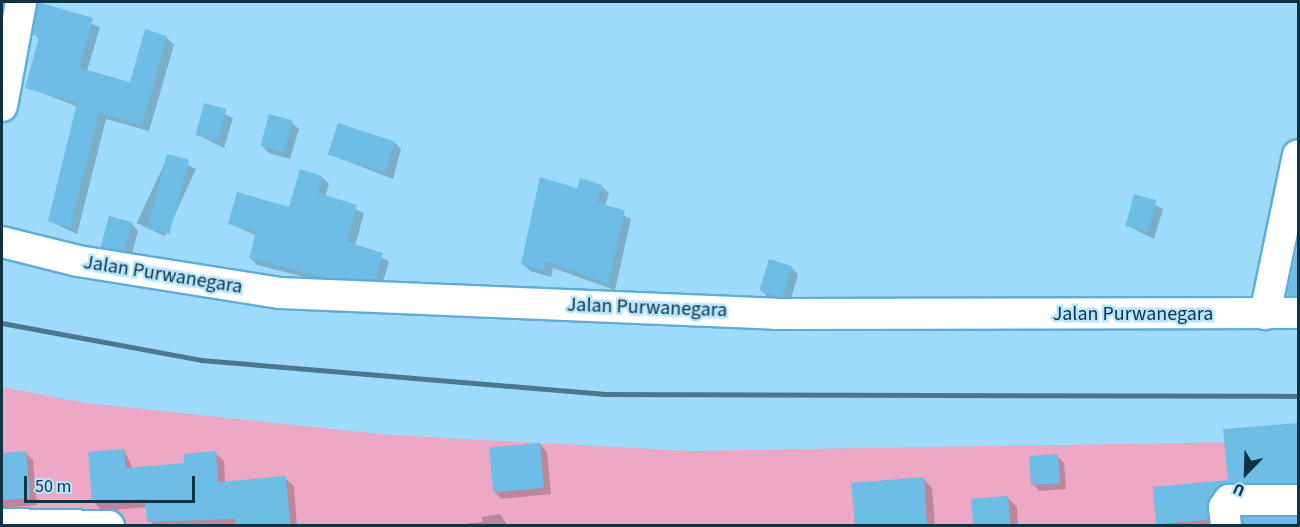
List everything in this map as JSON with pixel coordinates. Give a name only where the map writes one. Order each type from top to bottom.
[{"type":"street","points":[[2,106],[21,2]]},
{"type":"street","points":[[1265,314],[1299,155]]},
{"type":"street","name":"Jalan Purwanegara","points":[[2,242],[78,261],[280,293],[776,314],[1299,313]]},
{"type":"street","points":[[1226,525],[1224,507],[1229,500],[1299,500]]},
{"type":"street","points":[[2,524],[109,525]]},
{"type":"shaded area","points":[[2,387],[86,403],[390,435],[690,451],[1298,441],[1298,525],[2,525]]},
{"type":"building","points":[[38,2],[93,18],[79,68],[130,82],[145,29],[167,36],[142,125],[99,113],[70,228],[48,221],[77,103],[25,88],[39,37],[33,35]]},
{"type":"building","points":[[204,103],[226,109],[218,141],[195,135]]},
{"type":"building","points":[[269,114],[292,120],[284,152],[260,146]]},
{"type":"building","points":[[338,123],[395,142],[385,173],[328,154]]},
{"type":"building","points":[[167,154],[189,160],[169,234],[147,228]]},
{"type":"building","points":[[300,169],[322,176],[318,193],[357,205],[347,242],[383,253],[375,280],[324,278],[249,258],[256,232],[228,224],[237,192],[289,207]]},
{"type":"building","points":[[540,177],[577,188],[580,178],[602,185],[597,203],[625,210],[608,284],[546,261],[543,271],[521,264]]},
{"type":"building","points":[[1134,194],[1156,200],[1148,232],[1125,226]]},
{"type":"building","points":[[109,216],[132,222],[124,253],[101,247]]},
{"type":"building","points":[[1299,238],[1299,296],[1288,296],[1287,295]]},
{"type":"building","points":[[769,259],[792,266],[782,298],[759,291]]},
{"type":"building","points":[[1299,423],[1299,483],[1222,484],[1210,498],[1208,520],[1156,524],[1153,487],[1228,480],[1223,429]]},
{"type":"building","points":[[540,443],[544,488],[493,492],[489,447]]},
{"type":"building","points":[[124,449],[126,468],[184,463],[184,454],[216,451],[218,482],[286,476],[290,525],[235,525],[235,519],[147,522],[145,499],[92,503],[88,452]]},
{"type":"building","points":[[26,451],[30,498],[2,500],[2,453]]},
{"type":"building","points":[[1058,454],[1060,483],[1031,485],[1029,456]]},
{"type":"building","points":[[924,477],[927,525],[855,525],[851,483]]},
{"type":"building","points":[[1008,496],[1010,525],[973,526],[971,499]]},
{"type":"building","points":[[1242,517],[1298,517],[1298,525],[1242,525]]},
{"type":"railway","points":[[2,323],[201,360],[603,394],[1298,396]]}]
